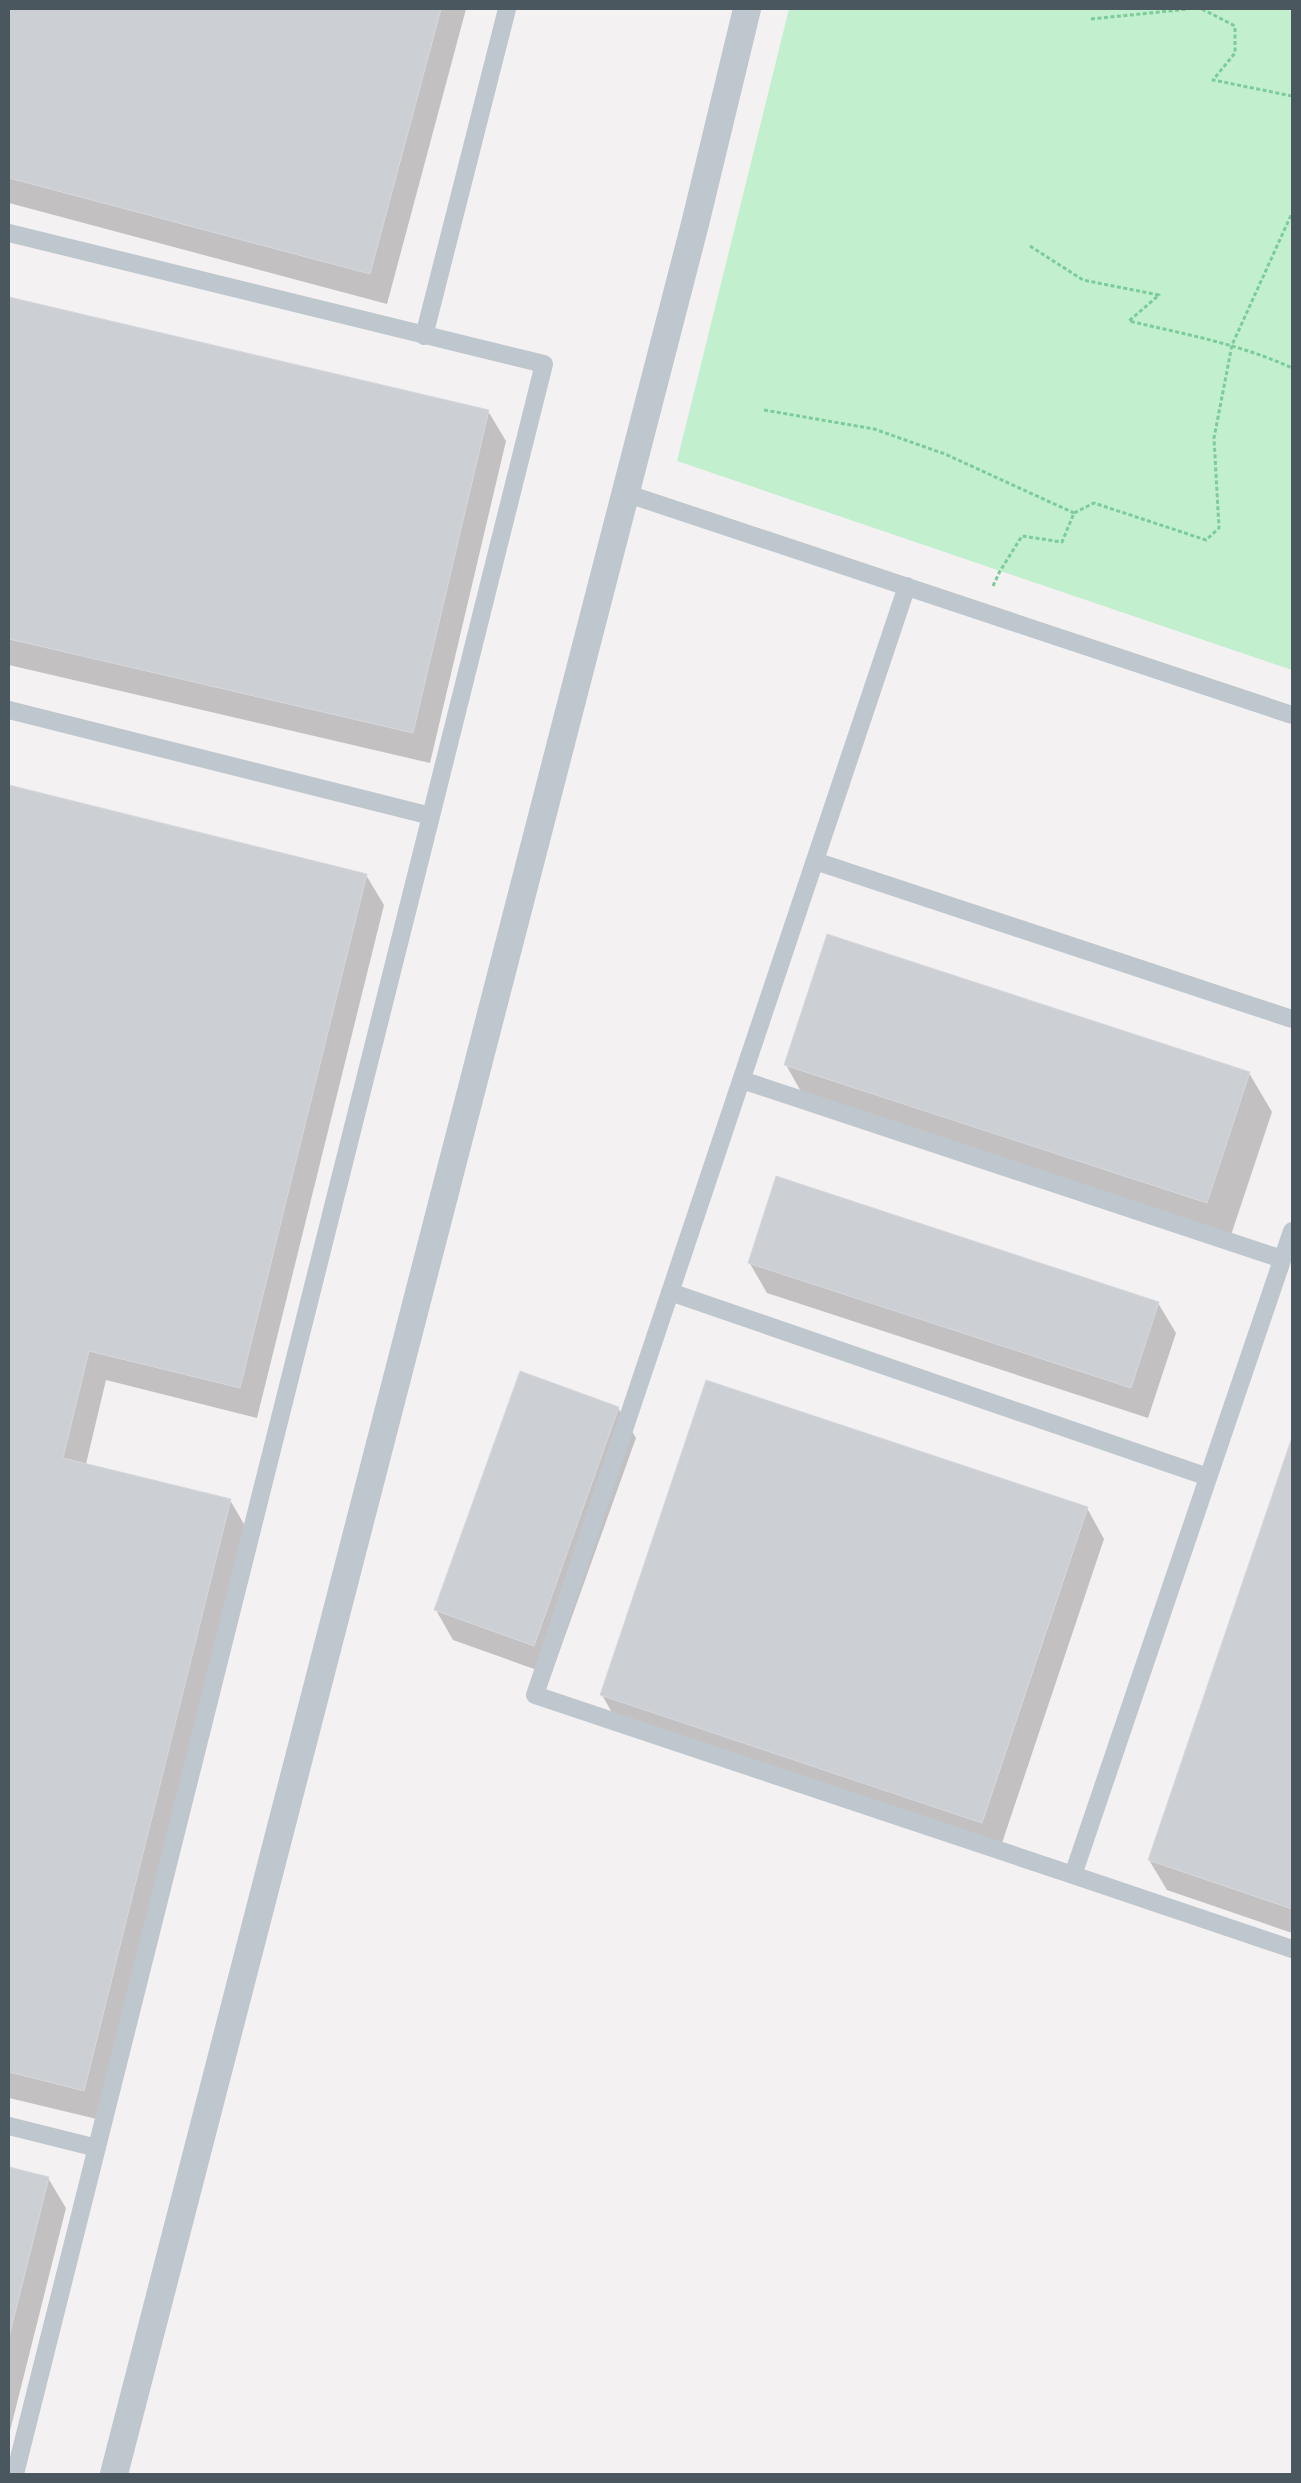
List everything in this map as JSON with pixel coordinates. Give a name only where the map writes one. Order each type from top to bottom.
[{"type":"street","points":[[114,2474],[692,234],[747,9]]},
{"type":"lane","points":[[424,336],[507,9]]},
{"type":"lane","points":[[9,233],[544,364],[15,2474]]},
{"type":"lane","points":[[625,493],[1292,715]]},
{"type":"lane","points":[[907,586],[535,1695],[1292,1949]]},
{"type":"lane","points":[[9,710],[431,816]]},
{"type":"lane","points":[[815,861],[1292,1019]]},
{"type":"lane","points":[[742,1080],[1282,1259]]},
{"type":"lane","points":[[1073,1875],[1292,1230]]},
{"type":"lane","points":[[670,1292],[1208,1477]]},
{"type":"lane","points":[[9,2126],[97,2148]]},
{"type":"path","points":[[1091,19],[1188,9]]},
{"type":"path","points":[[1202,9],[1235,26],[1235,53],[1213,80],[1292,96]]},
{"type":"path","points":[[983,612],[1000,571],[1022,536],[1062,542],[1074,513],[1094,503],[1206,540],[1219,528],[1214,438],[1232,345],[1292,213]]},
{"type":"path","points":[[1030,246],[1083,280],[1159,295],[1129,321],[1232,345],[1266,356],[1292,368]]},
{"type":"path","points":[[764,410],[874,429],[945,454],[1074,513]]},
{"type":"green space","points":[[789,9],[1292,9],[1292,670],[677,461]]},
{"type":"building","points":[[9,9],[441,9],[370,274],[9,178]]},
{"type":"building","points":[[9,297],[489,410],[413,733],[9,639]]},
{"type":"building","points":[[9,785],[367,874],[240,1388],[89,1351],[63,1458],[231,1499],[84,2091],[9,2072]]},
{"type":"building","points":[[827,934],[1250,1072],[1207,1203],[784,1065]]},
{"type":"building","points":[[776,1176],[1159,1302],[1131,1388],[748,1263]]},
{"type":"building","points":[[520,1371],[619,1407],[534,1646],[434,1610]]},
{"type":"building","points":[[706,1380],[1088,1507],[982,1823],[600,1695]]},
{"type":"building","points":[[1292,1437],[1292,1909],[1148,1860]]},
{"type":"building","points":[[9,2167],[49,2177],[9,2337]]}]
